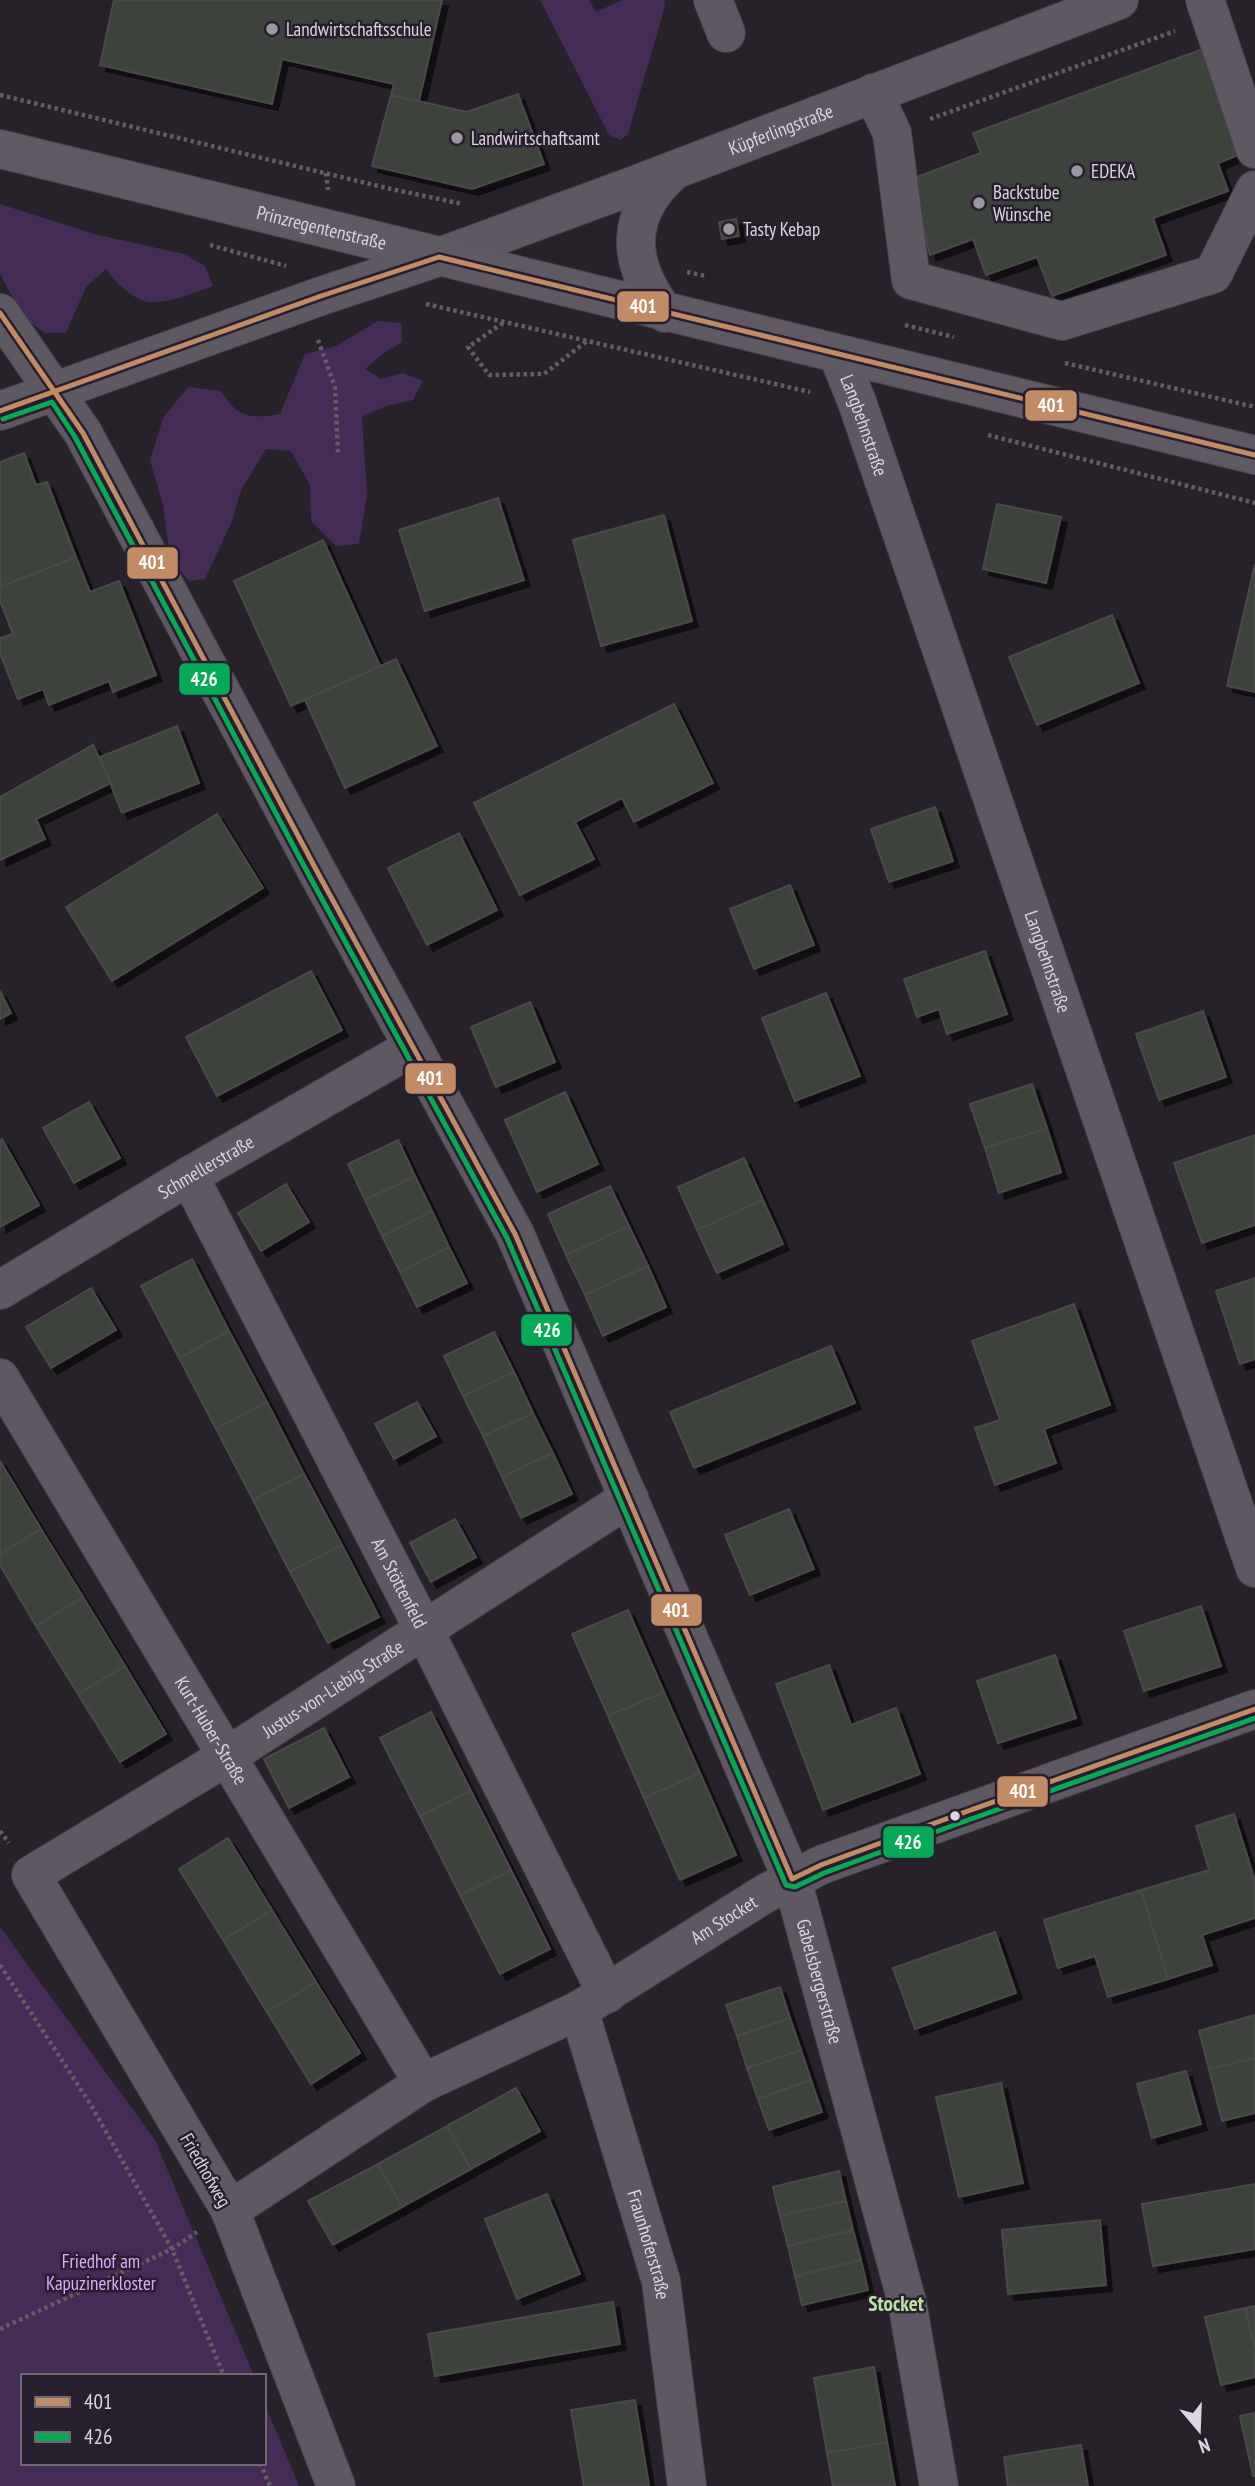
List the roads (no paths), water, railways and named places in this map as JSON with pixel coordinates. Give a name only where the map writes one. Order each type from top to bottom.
[{"type":"main road","name":"Prinzregentenstraße","points":[[0,149],[1255,455]]},
{"type":"street","name":"Küpferlingstraße","points":[[0,411],[439,257],[1119,0]]},
{"type":"street","points":[[1208,9],[1255,149]]},
{"type":"street","points":[[873,93],[892,133],[911,280],[1062,321],[1213,274],[1255,190]]},
{"type":"street","points":[[666,313],[642,277],[637,257],[638,224],[643,208],[660,183],[675,169]]},
{"type":"street","name":"Gabelsbergerstraße","points":[[0,313],[83,433],[515,1234],[792,1879],[907,2302],[939,2486]]},
{"type":"street","name":"Langbehnstraße","points":[[838,355],[866,428],[1255,1568]]},
{"type":"street","name":"Schmellerstraße","points":[[0,1290],[189,1176],[413,1047]]},
{"type":"street","name":"Am Stöttenfeld","points":[[189,1176],[424,1630],[593,2002]]},
{"type":"street","name":"Kurt-Huber-Straße","points":[[0,1378],[423,2083]]},
{"type":"street","name":"Justus-von-Liebig-Straße","points":[[31,1875],[226,1757],[629,1498]]},
{"type":"street","name":"Am Stocket","points":[[230,2210],[423,2083],[593,2002],[765,1893],[792,1879],[821,1865],[1255,1709]]},
{"type":"street","name":"Friedhofweg","points":[[31,1875],[230,2210],[336,2486]]},
{"type":"street","name":"Fraunhoferstraße","points":[[593,2002],[662,2281],[687,2486]]},
{"type":"place","name":"Landwirtschaftsschule","points":[[272,29]]},
{"type":"place","name":"Landwirtschaftsamt","points":[[457,138]]},
{"type":"place","name":"EDEKA","points":[[1077,171]]},
{"type":"place","name":"Backstube Wünsche","points":[[979,203]]},
{"type":"place","name":"Tasty Kebap","points":[[729,229]]},
{"type":"district","name":"Stocket","points":[[896,2303]]},
{"type":"park label","name":"Friedhof am Kapuzinerkloster","points":[[101,2272]]}]
